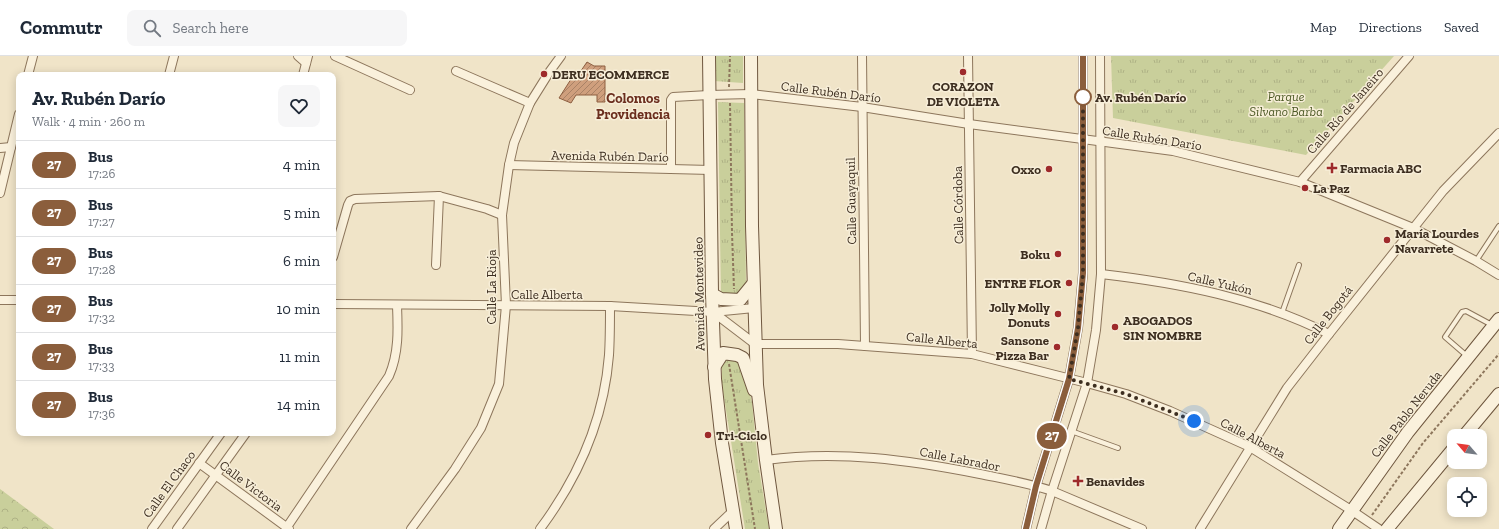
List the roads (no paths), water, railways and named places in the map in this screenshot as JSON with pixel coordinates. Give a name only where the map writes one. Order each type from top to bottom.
[{"type":"street","points":[[29,72],[33,56]]},
{"type":"street","points":[[170,72],[174,56]]},
{"type":"street","points":[[298,56],[307,60],[304,72]]},
{"type":"street","points":[[335,56],[410,90]]},
{"type":"street","name":"Calle La Rioja","points":[[411,529],[455,469],[481,428],[498,384],[506,305],[502,215],[509,165],[514,143],[530,103],[561,56]]},
{"type":"street","name":"Avenida Montevideo","points":[[709,56],[714,367],[722,443],[736,529]]},
{"type":"street","points":[[751,56],[752,226],[755,344],[759,402],[776,529]]},
{"type":"street","name":"Calle Guayaquil","points":[[862,56],[865,346]]},
{"type":"street","name":"Calle Córdoba","points":[[968,56],[972,354]]},
{"type":"street","points":[[1026,529],[1036,486],[1069,379],[1078,328],[1083,273],[1083,56]]},
{"type":"street","points":[[1041,529],[1087,383],[1096,330],[1101,274],[1100,56]]},
{"type":"street","name":"Calle Río de Janeiro","points":[[1300,182],[1408,56]]},
{"type":"street","points":[[456,70],[530,103]]},
{"type":"street","name":"Calle Rubén Darío","points":[[670,169],[671,100],[673,97],[709,94],[751,94],[862,107],[969,124],[1173,151],[1300,182],[1413,228],[1476,261],[1499,275]]},
{"type":"street","points":[[0,193],[16,126]]},
{"type":"street","name":"Calle Bogotá","points":[[1200,529],[1286,388],[1413,228],[1444,191],[1499,133]]},
{"type":"street","points":[[0,148],[11,147]]},
{"type":"street","name":"Avenida Rubén Darío","points":[[509,165],[710,170]]},
{"type":"street","points":[[436,265],[439,196]]},
{"type":"street","points":[[336,247],[350,201],[355,199],[439,196],[487,209],[502,215]]},
{"type":"street","name":"Calle Yukón","points":[[1101,274],[1183,286],[1257,304],[1304,321],[1329,334]]},
{"type":"street","points":[[712,294],[721,299],[738,300],[743,298],[753,284]]},
{"type":"street","points":[[0,300],[16,300]]},
{"type":"street","points":[[288,528],[389,376],[395,358],[398,337],[397,305]]},
{"type":"street","name":"Calle Alberta","points":[[336,306],[610,306],[713,312],[754,308]]},
{"type":"street","points":[[540,529],[567,488],[587,449],[594,427],[606,380],[609,356],[610,306]]},
{"type":"street","points":[[713,312],[755,344]]},
{"type":"street","name":"Calle Pablo Neruda","points":[[1339,529],[1351,510],[1408,432],[1496,322]]},
{"type":"street","name":"Calle Alberta","points":[[755,344],[838,344],[972,354],[1126,394],[1170,411],[1250,447],[1379,529]]},
{"type":"street","points":[[714,367],[723,353],[739,356],[744,360],[759,402]]},
{"type":"street","points":[[1470,429],[1499,394]]},
{"type":"street","name":"Calle El Chaco","points":[[152,529],[219,436]]},
{"type":"street","points":[[177,529],[244,436]]},
{"type":"street","name":"Calle Labrador","points":[[766,460],[795,456],[884,458],[956,469],[1036,486],[1052,491],[1142,529]]},
{"type":"street","points":[[1387,529],[1447,456]]},
{"type":"street","name":"Calle Victoria","points":[[199,463],[288,528]]},
{"type":"street","points":[[714,529],[734,511]]},
{"type":"lane","points":[[1476,261],[1499,226]]},
{"type":"lane","points":[[1282,313],[1300,265]]},
{"type":"lane","points":[[1469,357],[1445,337],[1462,312],[1466,310],[1496,322]]},
{"type":"lane","points":[[1071,431],[1118,448]]},
{"type":"place","name":"CORAZON DE VIOLETA","points":[[963,72]]},
{"type":"place","name":"DERU ECOMMERCE","points":[[544,74]]},
{"type":"place","name":"Av. Rubén Darío","points":[[1083,97]]},
{"type":"place","name":"Farmacia ABC","points":[[1332,168]]},
{"type":"place","name":"Oxxo","points":[[1049,169]]},
{"type":"place","name":"La Paz","points":[[1305,188]]},
{"type":"place","name":"María Lourdes Navarrete","points":[[1387,240]]},
{"type":"place","name":"Boku","points":[[1058,254]]},
{"type":"place","name":"ENTRE FLOR","points":[[1069,283]]},
{"type":"place","name":"Jolly Molly Donuts","points":[[1058,314]]},
{"type":"place","name":"ABOGADOS SIN NOMBRE","points":[[1115,327]]},
{"type":"place","name":"Sansone Pizza Bar","points":[[1057,347]]},
{"type":"place","name":"Tri-Ciclo","points":[[708,435]]},
{"type":"place","name":"Benavides","points":[[1078,481]]},
{"type":"district","name":"Colomos Providencia","points":[[633,106]]},
{"type":"park label","name":"Parque Silvano Barba","points":[[1286,104]]}]
